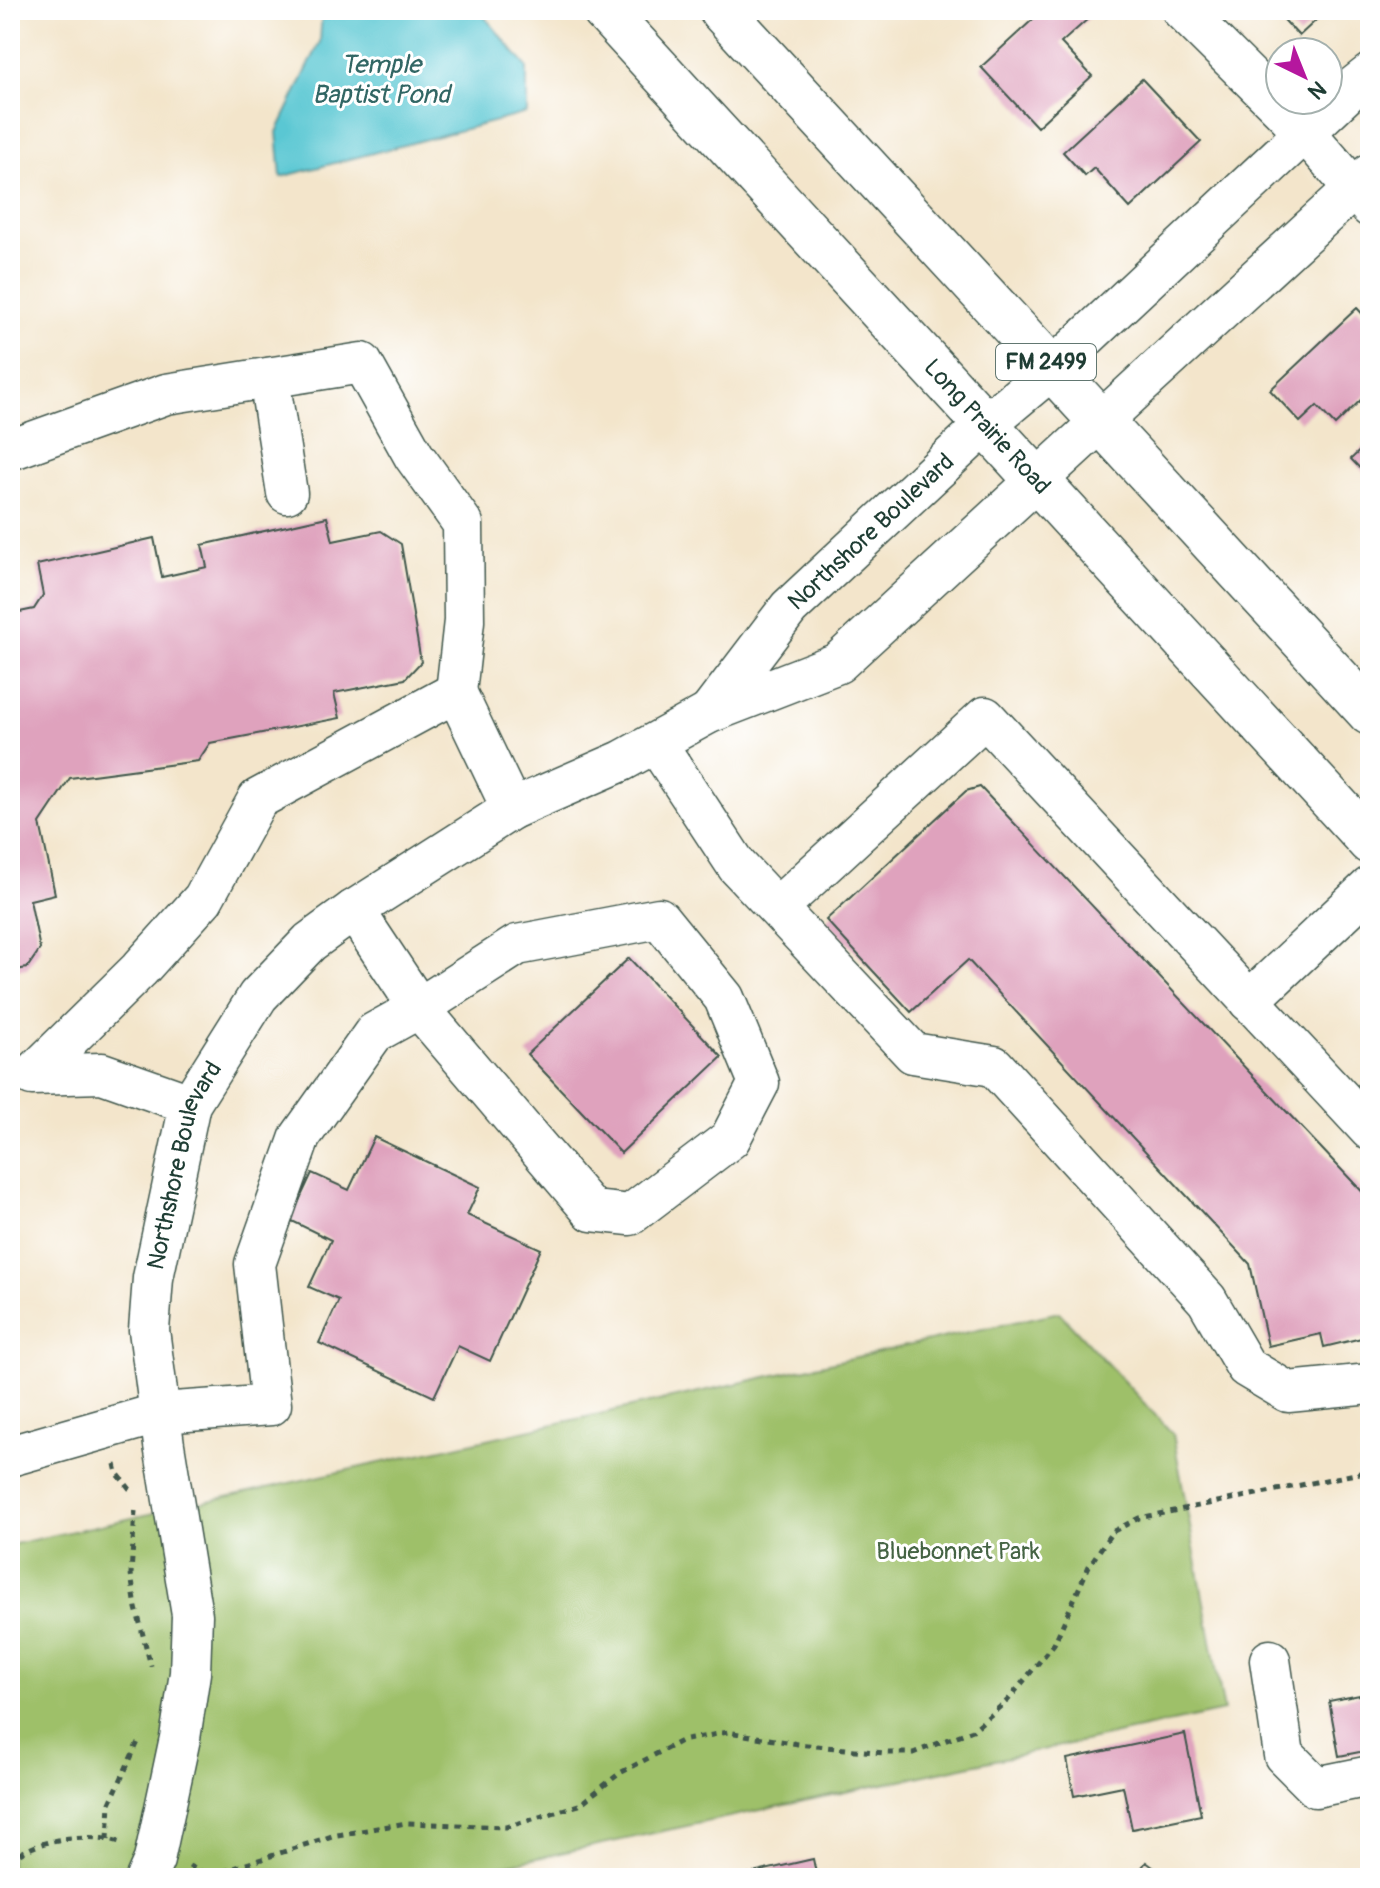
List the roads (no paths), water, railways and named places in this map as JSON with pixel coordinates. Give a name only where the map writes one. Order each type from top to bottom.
[{"type":"main road","name":"Long Prairie Road","points":[[604,10],[1370,842]]},
{"type":"main road","name":"FM 2499","points":[[721,10],[1370,713]]},
{"type":"street","points":[[1182,10],[1365,190]]},
{"type":"street","name":"Northshore Boulevard","points":[[709,713],[789,608],[1370,74]]},
{"type":"street","name":"Northshore Boulevard","points":[[151,1865],[180,1738],[190,1673],[192,1615],[149,1330],[153,1278],[190,1104],[258,996],[310,942],[354,910],[512,809],[622,761],[709,713],[838,663],[1101,421],[1365,190]]},
{"type":"street","points":[[10,450],[166,394],[362,363],[414,456],[463,524],[464,621],[456,692],[512,809]]},
{"type":"street","points":[[269,378],[287,493]]},
{"type":"street","points":[[21,1078],[139,970],[203,899],[258,799],[456,692]]},
{"type":"street","points":[[777,908],[985,717],[1370,1130]]},
{"type":"street","points":[[656,743],[737,866],[913,1053],[994,1066],[1207,1300],[1246,1367],[1288,1392],[1370,1384]]},
{"type":"street","points":[[1249,1001],[1370,887]]},
{"type":"street","points":[[10,1456],[160,1413],[271,1405],[255,1264],[300,1137],[374,1033],[419,1008],[517,945],[659,918],[724,998],[759,1083],[730,1139],[630,1215],[592,1211],[419,1008],[354,910]]},
{"type":"street","points":[[21,1078],[102,1073],[190,1104]]},
{"type":"street","points":[[1270,1660],[1284,1755],[1316,1787],[1370,1776]]},
{"type":"water","name":"Temple Baptist Pond","points":[[322,10],[479,10],[527,67],[527,113],[281,177],[277,132],[320,42]]},
{"type":"park label","name":"Bluebonnet Park","points":[[958,1551]]}]
